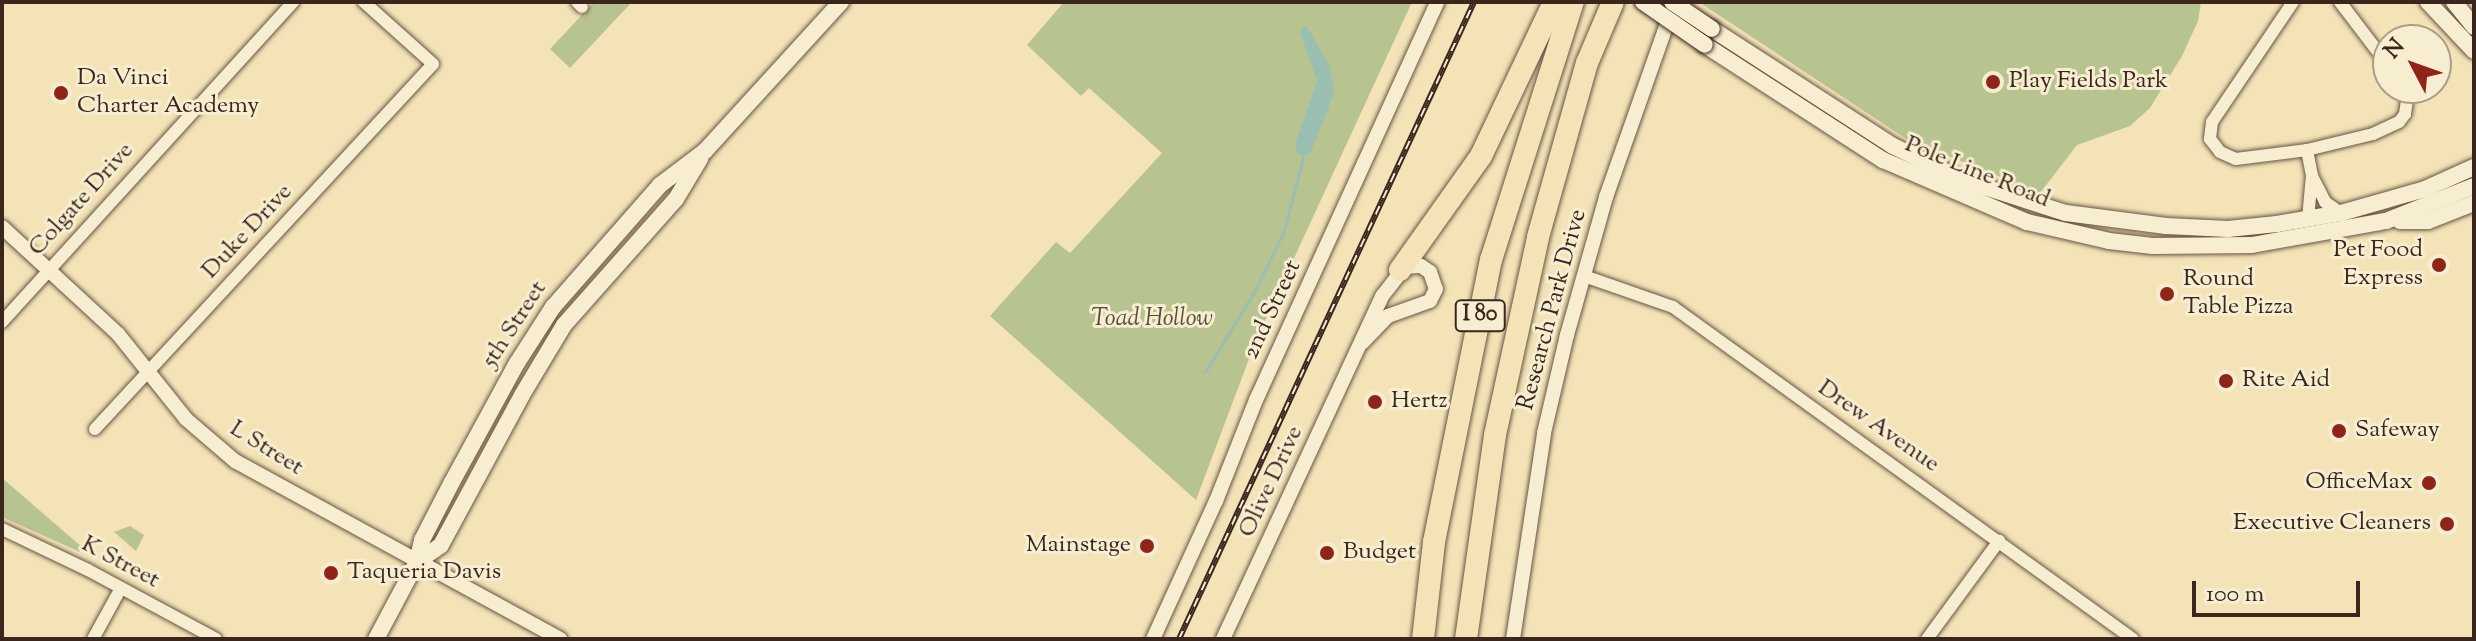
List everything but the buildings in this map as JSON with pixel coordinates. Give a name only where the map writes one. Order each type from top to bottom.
[{"type":"highway","points":[[1400,270],[1481,156],[1554,2]]},
{"type":"highway","name":"I 80","points":[[1423,639],[1434,542],[1491,260],[1573,2]]},
{"type":"highway","name":"I 80","points":[[1466,639],[1495,435],[1538,237],[1587,63],[1613,2]]},
{"type":"main road","name":"5th Street","points":[[376,639],[417,562],[422,540],[542,322],[564,292],[660,185],[705,151],[841,2]]},
{"type":"main road","name":"Pole Line Road","points":[[1643,2],[1709,37],[1891,145],[2012,198],[2066,213],[2166,226],[2228,229],[2341,213],[2425,189],[2473,167]]},
{"type":"main road","name":"Pole Line Road","points":[[1674,2],[1709,37],[1883,160],[2039,226],[2153,246],[2238,245],[2386,221],[2474,186]]},
{"type":"main road","points":[[2428,2],[2446,24]]},
{"type":"main road","points":[[2454,2],[2474,27]]},
{"type":"main road","points":[[2452,31],[2474,51]]},
{"type":"main road","points":[[2452,33],[2474,67]]},
{"type":"main road","points":[[2386,221],[2428,221],[2474,203]]},
{"type":"street","name":"Colgate Drive","points":[[2,322],[293,2]]},
{"type":"street","name":"Duke Drive","points":[[95,429],[433,64],[364,2]]},
{"type":"street","name":"2nd Street","points":[[1153,639],[1216,501],[1256,400],[1437,2]]},
{"type":"street","name":"Research Park Drive","points":[[1513,639],[1544,433],[1584,276],[1625,138],[1674,2]]},
{"type":"street","points":[[2293,2],[2212,122],[2209,131],[2213,145],[2227,157],[2236,159],[2307,150],[2373,134],[2399,122],[2406,104]]},
{"type":"street","points":[[2340,2],[2372,44]]},
{"type":"street","points":[[2307,150],[2312,175],[2325,202],[2341,213]]},
{"type":"street","points":[[2308,219],[2312,175]]},
{"type":"street","name":"L Street","points":[[2,227],[118,334],[186,419],[235,461],[560,639]]},
{"type":"street","name":"Olive Drive","points":[[1223,639],[1362,343],[1365,327],[1400,270],[1411,265],[1427,269],[1436,282],[1434,296],[1425,305],[1388,316],[1362,343]]},
{"type":"street","name":"Drew Avenue","points":[[1584,276],[1673,307],[2133,639]]},
{"type":"street","name":"K Street","points":[[2,529],[216,639]]},
{"type":"street","points":[[1927,639],[1999,541]]},
{"type":"street","points":[[93,639],[121,588]]},
{"type":"green space","points":[[594,2],[632,2],[570,68],[550,49]]},
{"type":"green space","name":"Toad Hollow","points":[[1064,2],[1412,2],[1255,343],[1196,500],[990,316],[1056,242],[1070,253],[1162,153],[1089,88],[1081,96],[1027,45]]},
{"type":"green space","name":"Play Fields Park","points":[[1699,2],[2201,2],[2198,21],[2182,56],[2150,108],[2130,126],[2077,145],[2040,193],[1908,140]]},
{"type":"green space","points":[[2,478],[82,547],[80,552],[2,517]]},
{"type":"green space","points":[[130,526],[144,535],[136,551],[114,532]]},
{"type":"water","points":[[1306,25],[1330,66],[1334,93],[1311,152],[1303,157],[1296,153],[1296,142],[1317,81],[1300,32]]},
{"type":"waterway","points":[[1205,372],[1253,294],[1284,231],[1303,157]]},
{"type":"railway","points":[[1179,639],[1474,2]]},
{"type":"place","name":"Play Fields Park","points":[[1993,82]]},
{"type":"place","name":"Da Vinci Charter Academy","points":[[61,93]]},
{"type":"place","name":"Pet Food Express","points":[[2439,265]]},
{"type":"place","name":"Round Table Pizza","points":[[2167,294]]},
{"type":"place","name":"Rite Aid","points":[[2226,381]]},
{"type":"place","name":"Hertz","points":[[1375,402]]},
{"type":"place","name":"Safeway","points":[[2339,431]]},
{"type":"place","name":"OfficeMax","points":[[2429,483]]},
{"type":"place","name":"Executive Cleaners","points":[[2447,524]]},
{"type":"place","name":"Mainstage","points":[[1147,546]]},
{"type":"place","name":"Budget","points":[[1327,553]]},
{"type":"place","name":"Taqueria Davis","points":[[331,573]]}]
